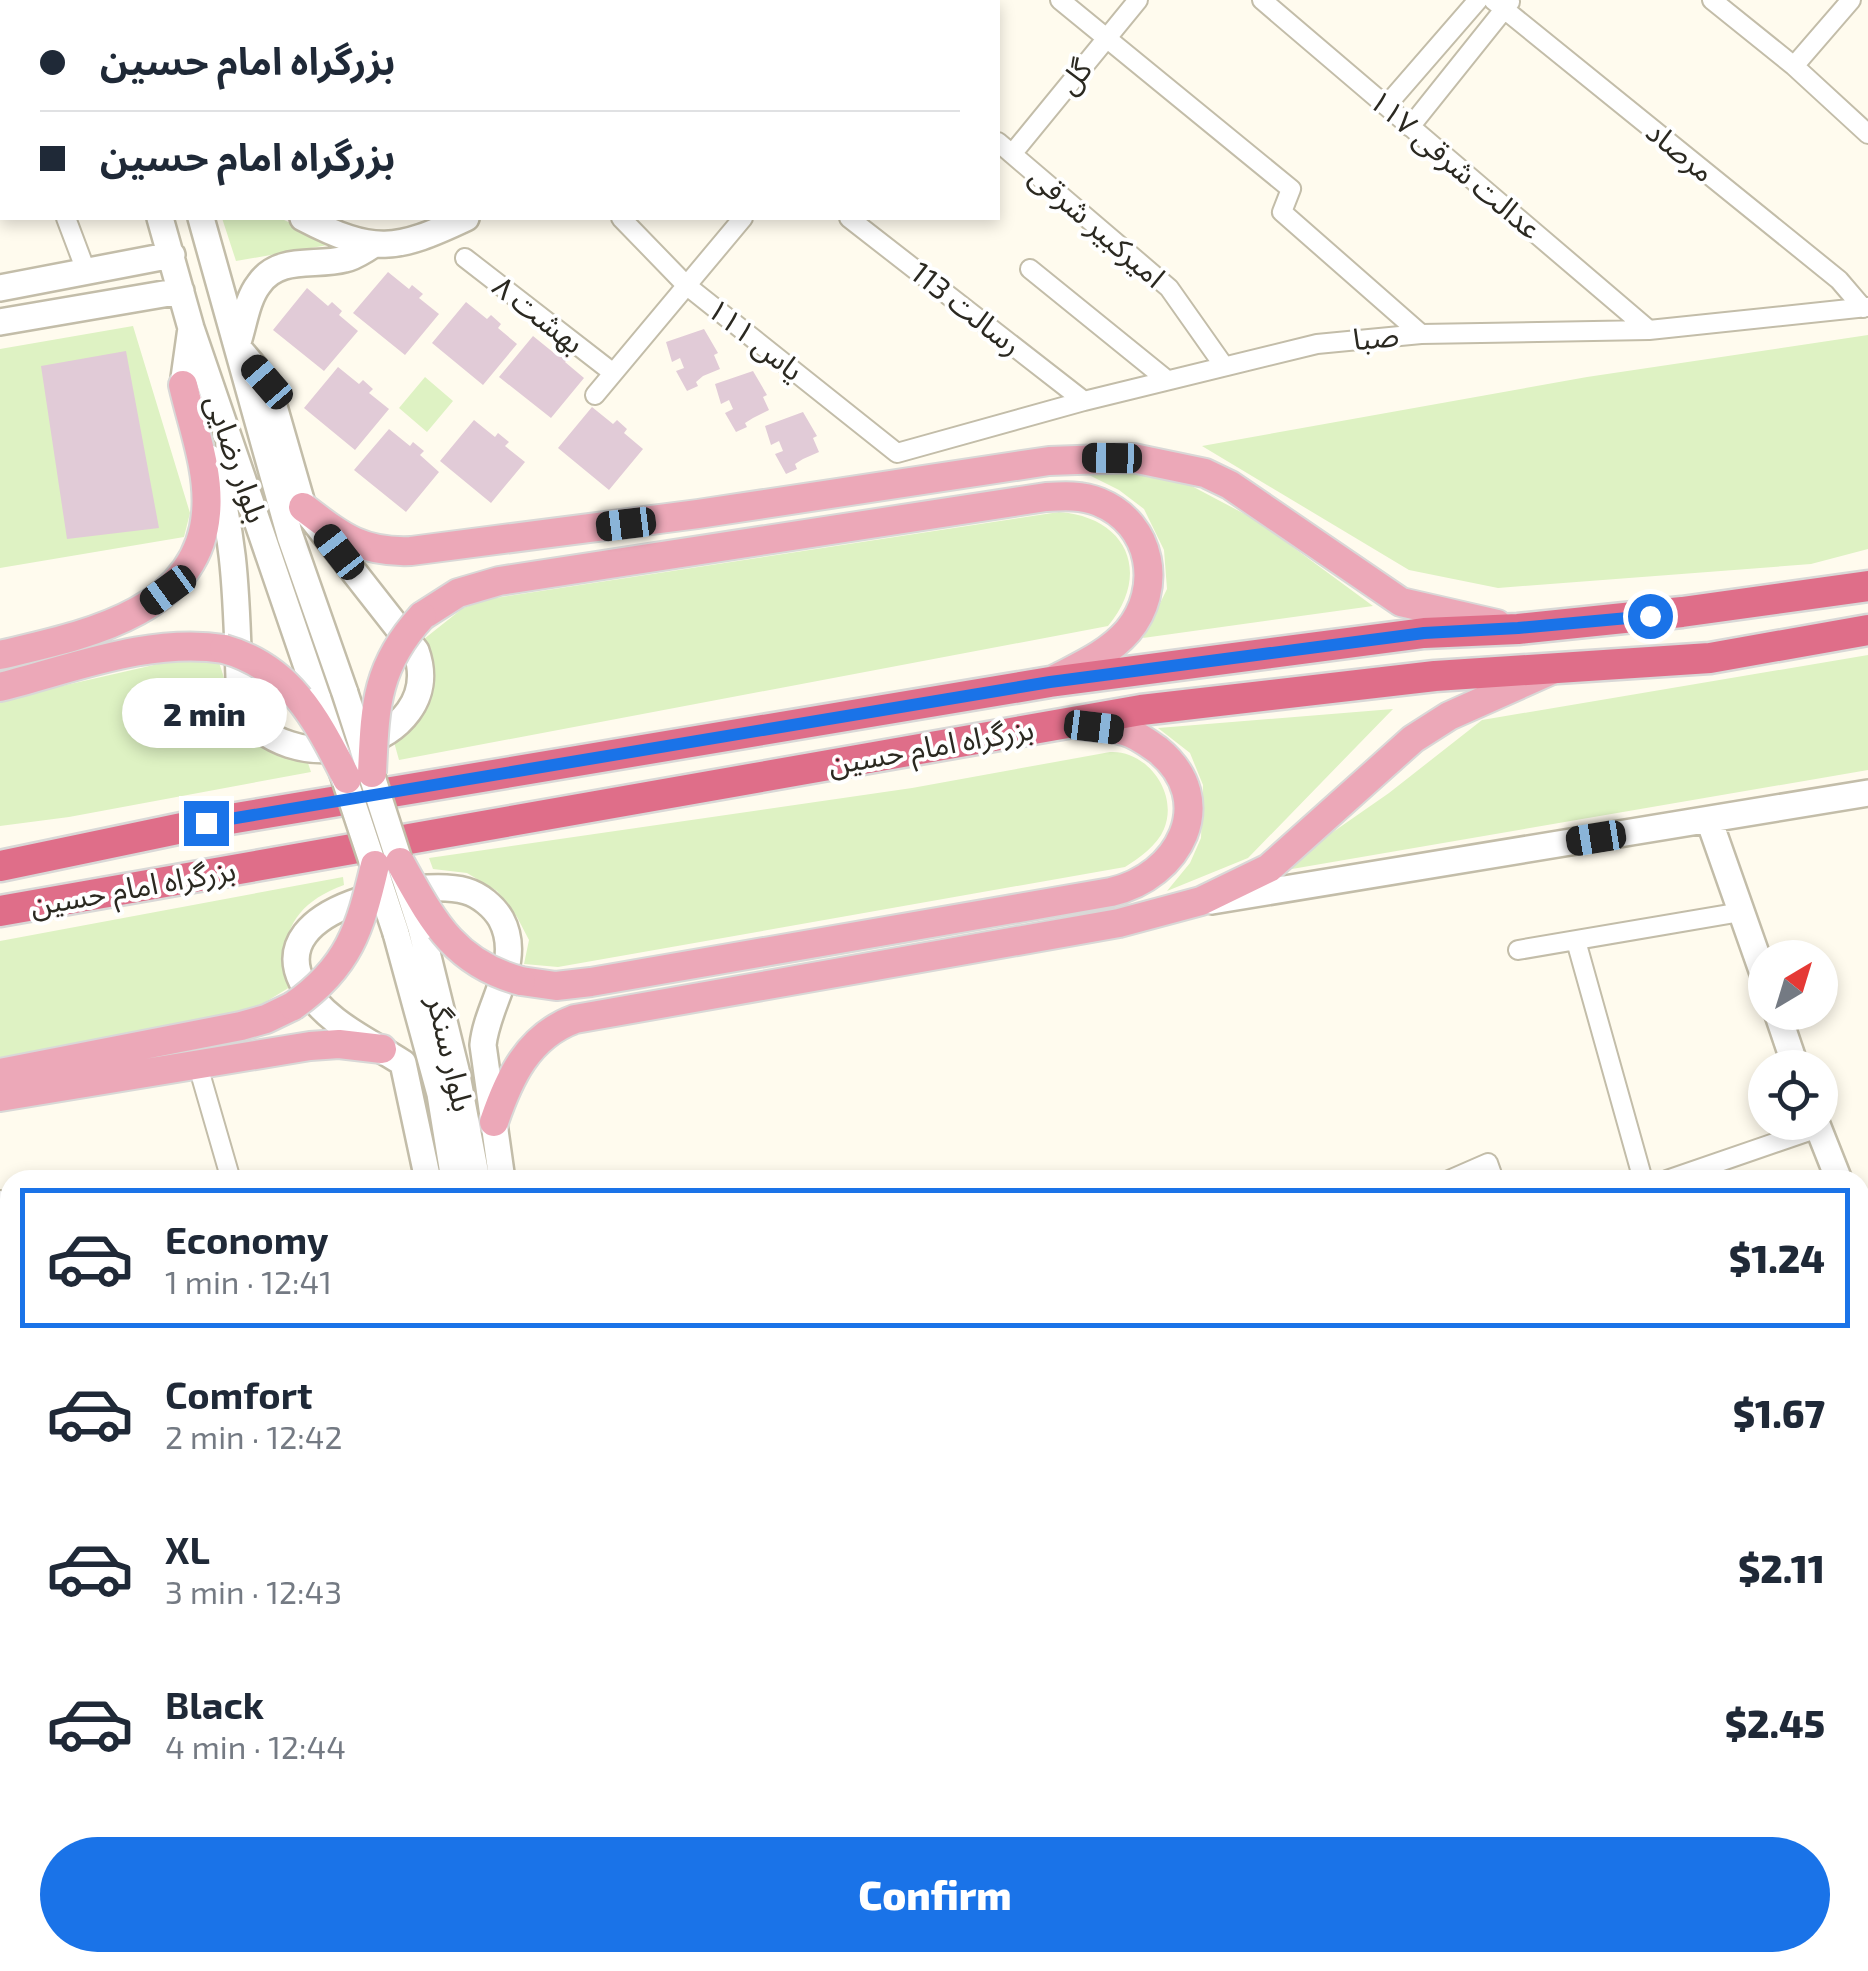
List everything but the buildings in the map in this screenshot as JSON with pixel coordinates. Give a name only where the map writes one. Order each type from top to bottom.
[{"type":"highway","name":"بزرگراه امام حسین","points":[[0,866],[206,823],[1050,682],[1424,633],[1682,612],[1868,586]]},
{"type":"highway","name":"بزرگراه امام حسین","points":[[0,911],[1142,710],[1317,688],[1710,658],[1868,630]]},
{"type":"main road","name":"بلوار رضایی","points":[[161,220],[191,328],[318,698],[359,776]]},
{"type":"main road","name":"بلوار رضایی","points":[[202,220],[290,536],[345,693],[359,776]]},
{"type":"main road","points":[[307,220],[338,235],[373,245],[411,242],[461,220]]},
{"type":"main road","points":[[183,385],[216,475],[232,542],[240,702],[253,724],[277,742],[300,749],[324,750],[367,740],[394,726],[411,709],[422,676],[416,651],[303,507],[267,382],[239,346],[253,294],[274,270],[292,263],[349,259],[373,245]]},
{"type":"main road","points":[[0,288],[172,255]]},
{"type":"main road","points":[[0,322],[180,291]]},
{"type":"main road","points":[[0,655],[81,635],[138,612],[168,590],[191,562],[204,524],[206,491],[183,385],[191,328]]},
{"type":"main road","points":[[303,507],[354,544],[382,552],[411,552],[1049,461],[1133,458],[1193,470],[1230,485],[1401,602],[1518,628]]},
{"type":"main road","points":[[359,776],[381,682],[393,652],[422,616],[458,593],[499,580],[1046,497],[1082,497],[1116,512],[1132,527],[1143,544],[1150,579],[1139,615],[1126,634],[1098,656],[1050,682]]},
{"type":"main road","points":[[0,687],[189,644],[224,649],[258,662],[298,692],[359,776],[408,931]]},
{"type":"main road","points":[[1187,905],[1268,868],[1413,739],[1560,667]]},
{"type":"main road","points":[[388,864],[455,947],[486,968],[521,981],[556,986],[1111,892],[1143,882],[1164,867],[1184,834],[1188,794],[1180,774],[1147,742],[1125,731],[1062,724]]},
{"type":"main road","points":[[494,1122],[516,1070],[535,1042],[574,1020],[1120,923],[1187,905],[1868,793]]},
{"type":"main road","points":[[1709,820],[1752,940]]},
{"type":"main road","points":[[0,1073],[241,1026],[293,1006],[316,989],[343,958],[388,864]]},
{"type":"main road","points":[[426,1170],[404,1063],[337,1022],[320,1006],[301,980],[300,945],[306,931],[334,910],[398,892],[440,888],[468,891],[484,900],[500,918],[509,958],[484,1031],[483,1045],[501,1170]]},
{"type":"main road","name":"بلوار سنگر","points":[[408,931],[452,1170]]},
{"type":"main road","name":"بلوار سنگر","points":[[408,931],[456,1070],[474,1170]]},
{"type":"main road","points":[[0,1098],[325,1045],[382,1050]]},
{"type":"main road","points":[[1823,1140],[1835,1170]]},
{"type":"street","points":[[1060,0],[1291,189],[1282,212],[1421,334]]},
{"type":"street","name":"گل","points":[[1005,148],[1138,0]]},
{"type":"street","name":"۱۱۷ عدالت شرقی","points":[[1262,0],[1649,330]]},
{"type":"street","points":[[1386,106],[1478,0]]},
{"type":"street","points":[[1712,0],[1794,66],[1868,134]]},
{"type":"street","points":[[1794,66],[1851,0]]},
{"type":"street","points":[[1410,127],[1503,3]]},
{"type":"street","name":"مرصاد","points":[[1503,3],[1839,280],[1866,308]]},
{"type":"street","name":"امیرکبیر شرقی","points":[[1005,148],[1169,288],[1224,366]]},
{"type":"street","points":[[67,220],[86,271]]},
{"type":"street","name":"یاس ۱۱۱","points":[[623,220],[686,285],[897,452]]},
{"type":"street","points":[[595,394],[741,220]]},
{"type":"street","name":"رسالت 113","points":[[852,220],[1084,401]]},
{"type":"street","name":"۸ بهشت","points":[[465,258],[612,372]]},
{"type":"street","points":[[1030,269],[1166,380]]},
{"type":"street","name":"صبا","points":[[897,452],[1317,344],[1421,334],[1649,330],[1866,308]]},
{"type":"street","points":[[1518,950],[1742,912]]},
{"type":"street","points":[[1576,941],[1640,1170]]},
{"type":"street","points":[[198,1066],[228,1170]]},
{"type":"street","points":[[1694,1170],[1776,1140]]},
{"type":"green space","points":[[223,220],[284,220],[334,244],[236,261]]},
{"type":"green space","points":[[133,326],[190,513],[184,537],[0,568],[0,349]]},
{"type":"green space","points":[[1868,335],[1868,549],[1811,564],[1498,588],[1409,570],[1202,446],[1587,377]]},
{"type":"green space","points":[[425,377],[453,401],[427,432],[399,408]]},
{"type":"green space","points":[[1144,466],[1256,520],[1373,606],[1143,638],[1167,589],[1164,550],[1144,509],[1119,490],[1089,475]]},
{"type":"green space","points":[[1059,512],[1102,524],[1126,551],[1130,568],[1128,587],[1108,626],[399,760],[394,742],[418,719],[430,696],[431,671],[424,639],[463,608],[489,599]]},
{"type":"green space","points":[[1868,655],[1868,770],[1286,870],[1297,857],[1389,793],[1482,720]]},
{"type":"green space","points":[[189,657],[219,662],[246,727],[269,747],[307,760],[311,772],[0,826],[0,700]]},
{"type":"green space","points":[[1393,709],[1248,858],[1167,891],[1190,863],[1201,838],[1203,785],[1190,753],[1158,728]]},
{"type":"green space","points":[[1110,752],[1124,753],[1147,766],[1163,788],[1167,802],[1168,815],[1161,835],[1125,867],[558,967],[524,964],[529,940],[497,891],[467,873],[433,869],[429,858],[912,788]]},
{"type":"green space","points":[[343,877],[344,885],[312,901],[293,924],[286,952],[290,987],[264,1003],[236,1013],[0,1060],[0,941]]},
{"type":"route","points":[[206,823],[1050,682],[1424,633],[1650,616]]}]
